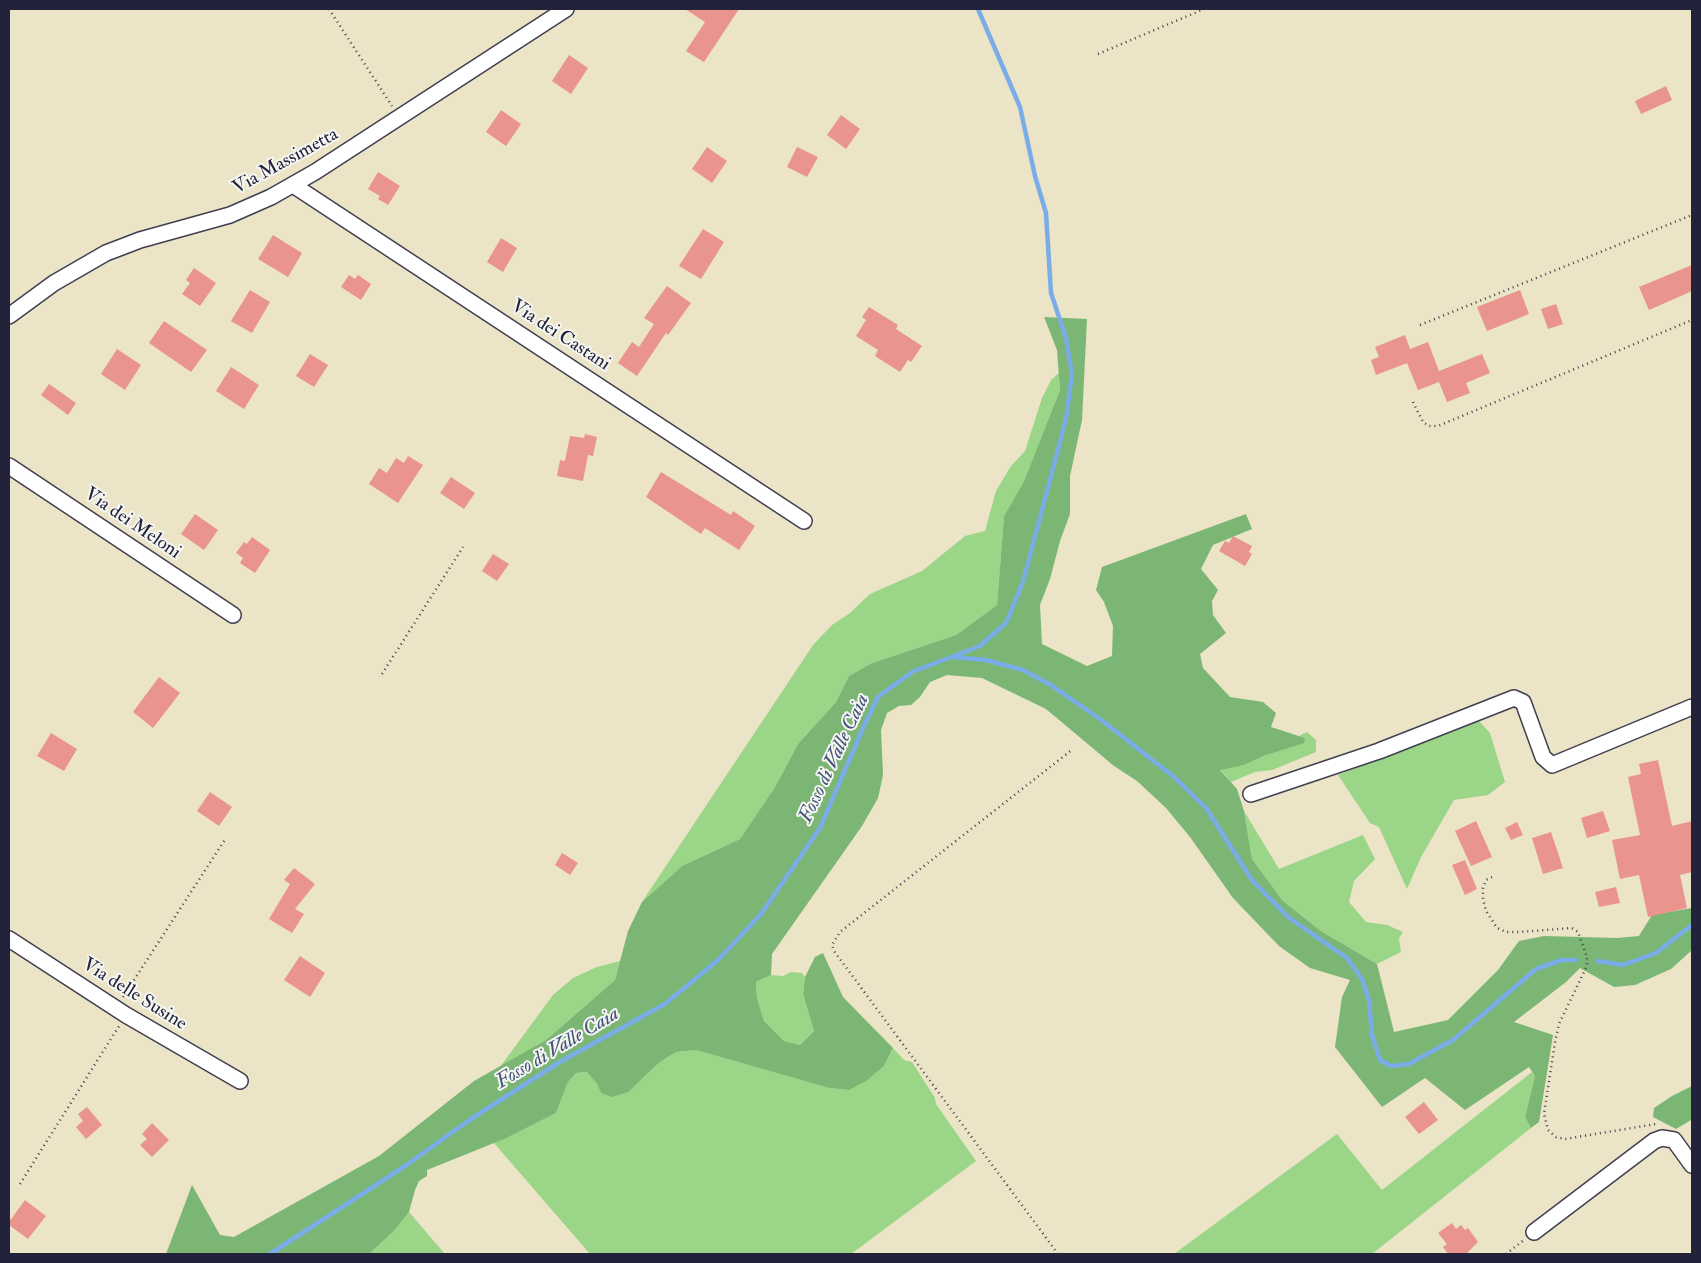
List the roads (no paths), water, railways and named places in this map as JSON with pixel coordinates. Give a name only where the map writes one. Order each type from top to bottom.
[{"type":"street","name":"Via Massimetta","points":[[9,316],[54,283],[102,256],[140,240],[230,215],[259,203],[293,185],[566,9]]},
{"type":"street","name":"Via dei Castani","points":[[293,185],[804,521]]},
{"type":"street","name":"Via dei Meloni","points":[[9,466],[233,615]]},
{"type":"street","points":[[1251,794],[1379,751],[1514,698],[1523,702],[1543,757],[1552,765],[1692,707]]},
{"type":"street","name":"Via delle Susine","points":[[9,939],[121,1012],[240,1081]]},
{"type":"street","points":[[1534,1232],[1654,1141],[1662,1138],[1674,1140],[1692,1165]]},
{"type":"waterway","name":"Fosso di Valle Caia","points":[[270,1254],[558,1063],[665,1004],[718,960],[761,914],[820,828],[878,697],[912,672],[980,646],[1006,623],[1023,582],[1066,419],[1072,374],[1066,338],[1051,293],[1046,213],[1035,176],[1020,107],[978,9]]},
{"type":"waterway","points":[[952,657],[986,660],[1023,670],[1051,685],[1104,722],[1174,777],[1206,808],[1252,880],[1288,917],[1347,958],[1362,979],[1369,1000],[1372,1035],[1380,1060],[1391,1066],[1409,1064],[1453,1040],[1536,969],[1562,960],[1575,960]]},
{"type":"waterway","points":[[1597,961],[1623,965],[1656,953],[1692,925]]}]
